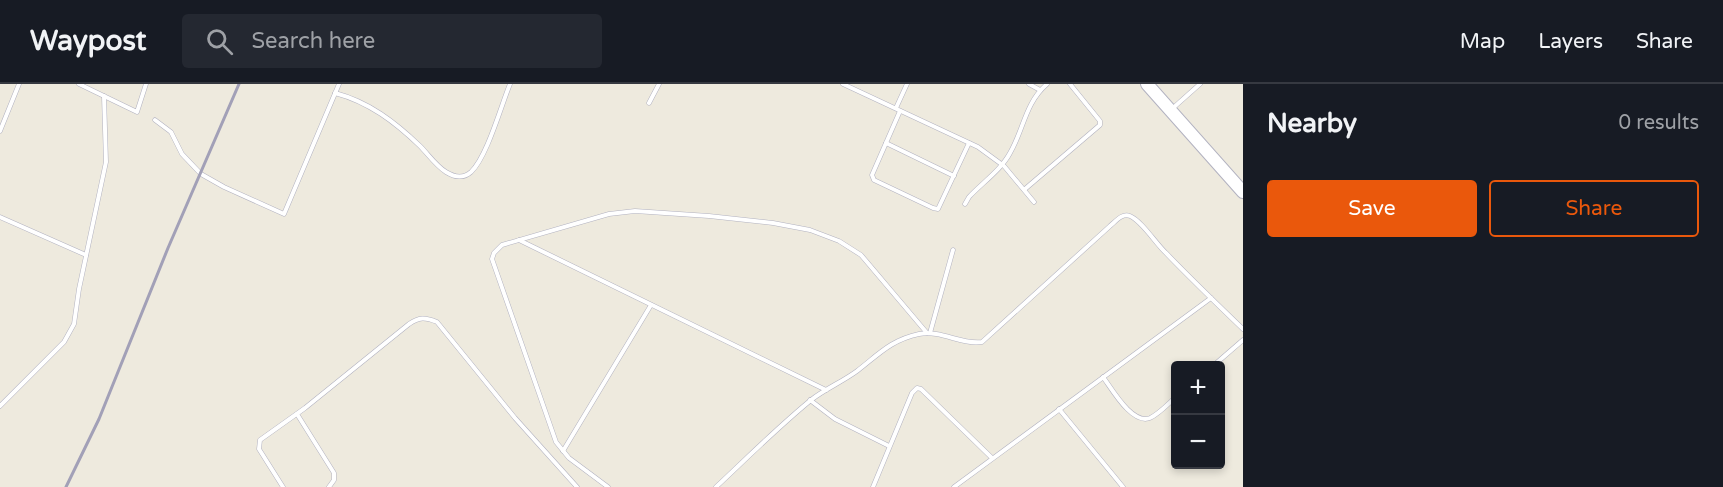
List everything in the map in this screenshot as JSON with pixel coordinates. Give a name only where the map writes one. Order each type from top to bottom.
[{"type":"street","points":[[1147,84],[1243,192]]},
{"type":"lane","points":[[0,131],[19,84]]},
{"type":"lane","points":[[79,84],[137,112],[146,84]]},
{"type":"lane","points":[[155,120],[171,132],[182,154],[201,174],[284,214],[339,84]]},
{"type":"lane","points":[[335,93],[354,98],[377,110],[396,124],[444,171],[458,177],[469,174],[482,156],[510,84]]},
{"type":"lane","points":[[650,104],[659,84]]},
{"type":"lane","points":[[843,84],[969,144],[1002,164],[1035,202]]},
{"type":"lane","points":[[907,84],[872,175],[874,180],[938,209],[969,144]]},
{"type":"lane","points":[[1029,84],[1040,90]]},
{"type":"lane","points":[[965,204],[1011,153],[1028,108],[1047,84]]},
{"type":"lane","points":[[1025,189],[1100,125],[1100,121],[1070,84]]},
{"type":"lane","points":[[1170,110],[1200,84]]},
{"type":"lane","points":[[0,406],[64,342],[74,324],[79,289],[106,162],[104,96]]},
{"type":"lane","points":[[886,143],[954,176]]},
{"type":"lane","points":[[608,487],[569,458],[556,442],[492,259],[494,253],[502,245],[609,214],[635,210],[773,223],[810,230],[839,241],[861,255],[928,333]]},
{"type":"lane","points":[[716,487],[810,400],[857,370],[884,348],[908,337],[928,333],[973,343],[982,342],[1110,226],[1126,215],[1132,217],[1168,256],[1243,329]]},
{"type":"lane","points":[[0,217],[86,255]]},
{"type":"lane","points":[[519,240],[826,390]]},
{"type":"lane","points":[[928,333],[953,250]]},
{"type":"lane","points":[[954,487],[1210,298]]},
{"type":"lane","points":[[563,451],[651,304]]},
{"type":"lane","points":[[283,487],[259,449],[260,440],[297,414],[408,324],[418,318],[427,318],[437,322],[515,418],[576,487]]},
{"type":"lane","points":[[1219,361],[1243,340]]},
{"type":"lane","points":[[1103,377],[1129,412],[1141,419],[1154,416],[1171,401]]},
{"type":"lane","points":[[873,487],[912,393],[917,388],[921,389],[992,458]]},
{"type":"lane","points":[[810,400],[835,419],[889,446]]},
{"type":"lane","points":[[1059,409],[1123,487]]},
{"type":"lane","points":[[297,414],[334,473],[334,480],[328,487]]},
{"type":"railway","points":[[66,487],[99,419],[168,248],[239,84]]}]
